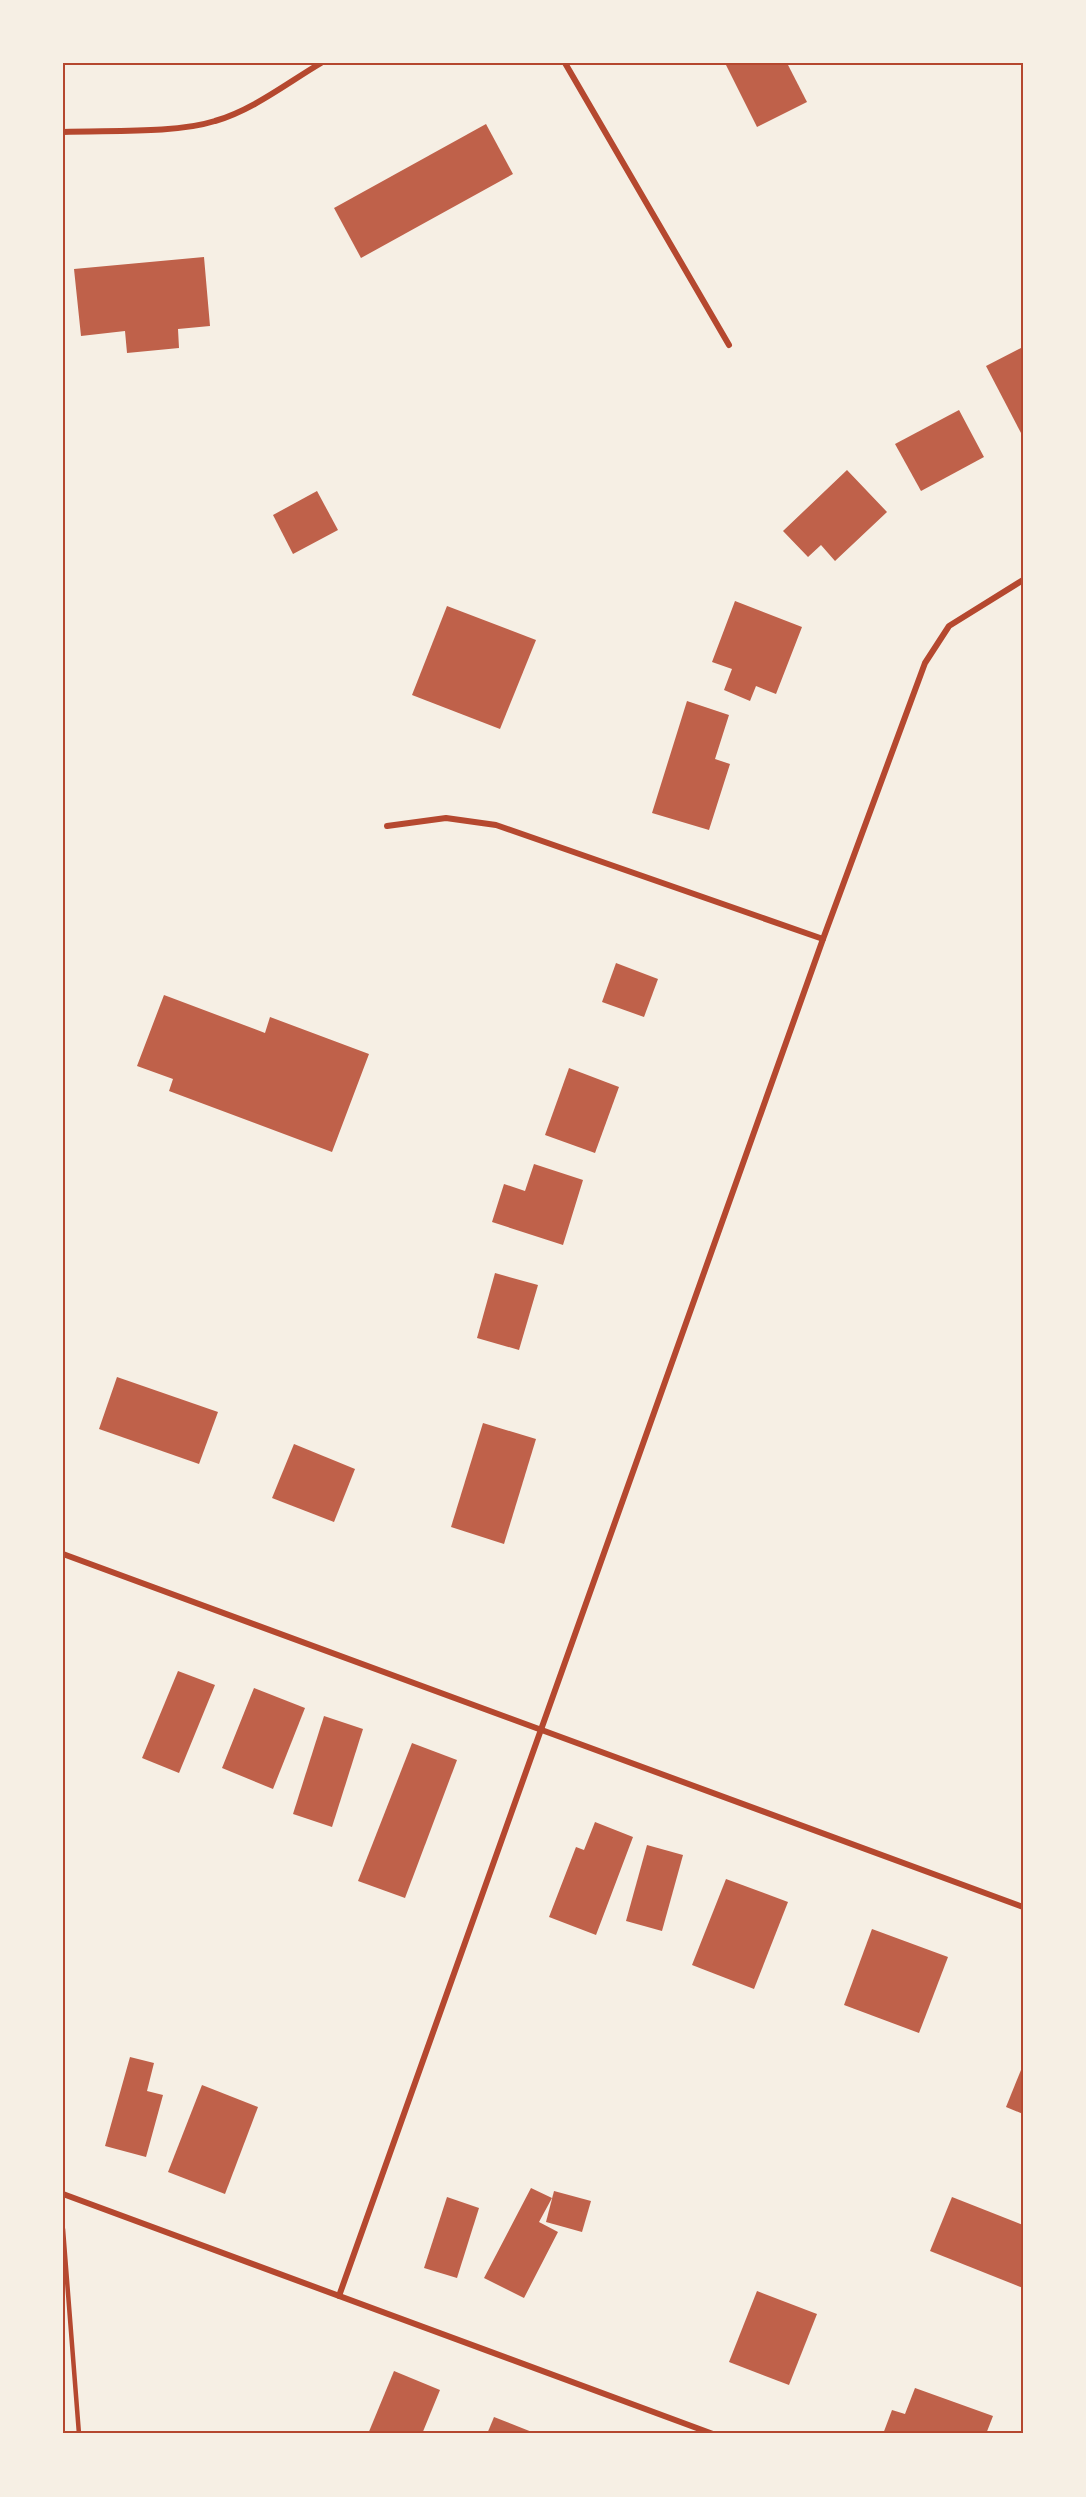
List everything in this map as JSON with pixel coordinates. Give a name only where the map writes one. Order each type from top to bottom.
[{"type":"street","points":[[63,132],[180,128],[215,121],[246,108],[321,63]]},
{"type":"street","points":[[565,63],[729,345]]},
{"type":"street","points":[[339,2296],[823,939],[925,663],[949,626],[1023,580]]},
{"type":"street","points":[[387,826],[446,818],[496,825],[823,939]]},
{"type":"street","points":[[63,1554],[1023,1907]]},
{"type":"street","points":[[63,2194],[712,2434]]},
{"type":"lane","points":[[63,2229],[79,2434]]},
{"type":"building","points":[[725,63],[787,63],[807,102],[757,127]]},
{"type":"building","points":[[486,124],[513,174],[361,258],[334,208]]},
{"type":"building","points":[[204,257],[210,326],[178,329],[179,348],[127,353],[125,331],[81,336],[74,269]]},
{"type":"building","points":[[1023,347],[1023,432],[1021,433],[986,366]]},
{"type":"building","points":[[959,410],[984,457],[921,491],[895,444]]},
{"type":"building","points":[[847,470],[887,512],[835,561],[821,545],[808,557],[783,531]]},
{"type":"building","points":[[317,491],[338,530],[293,554],[273,515]]},
{"type":"building","points":[[735,601],[802,627],[776,694],[756,686],[750,701],[724,690],[732,669],[712,662]]},
{"type":"building","points":[[447,606],[536,640],[500,729],[412,695]]},
{"type":"building","points":[[687,701],[729,715],[715,759],[730,764],[709,830],[652,813]]},
{"type":"building","points":[[616,963],[658,979],[644,1017],[602,1002]]},
{"type":"building","points":[[164,995],[265,1033],[270,1017],[369,1054],[332,1152],[169,1091],[173,1079],[137,1066]]},
{"type":"building","points":[[569,1068],[619,1087],[595,1153],[545,1135]]},
{"type":"building","points":[[534,1164],[583,1180],[563,1245],[492,1222],[504,1184],[525,1191]]},
{"type":"building","points":[[495,1273],[538,1285],[519,1350],[477,1338]]},
{"type":"building","points":[[117,1377],[218,1412],[199,1464],[99,1429]]},
{"type":"building","points":[[483,1423],[536,1439],[504,1544],[451,1527]]},
{"type":"building","points":[[294,1444],[355,1469],[334,1522],[272,1498]]},
{"type":"building","points":[[178,1671],[215,1685],[179,1773],[142,1758]]},
{"type":"building","points":[[254,1688],[305,1708],[273,1789],[222,1768]]},
{"type":"building","points":[[324,1716],[363,1729],[332,1827],[293,1814]]},
{"type":"building","points":[[412,1743],[457,1760],[405,1898],[358,1881]]},
{"type":"building","points":[[595,1822],[633,1837],[596,1935],[549,1917],[576,1847],[584,1850]]},
{"type":"building","points":[[647,1845],[683,1855],[662,1931],[626,1921]]},
{"type":"building","points":[[726,1879],[788,1902],[754,1989],[692,1965]]},
{"type":"building","points":[[872,1929],[948,1957],[919,2033],[844,2005]]},
{"type":"building","points":[[130,2057],[154,2063],[147,2091],[163,2095],[146,2157],[105,2146]]},
{"type":"building","points":[[1023,2065],[1023,2114],[1006,2107]]},
{"type":"building","points":[[202,2085],[258,2107],[225,2194],[168,2172]]},
{"type":"building","points":[[531,2188],[552,2198],[539,2222],[558,2232],[524,2298],[484,2278]]},
{"type":"building","points":[[554,2191],[591,2201],[582,2232],[546,2222]]},
{"type":"building","points":[[447,2197],[479,2208],[457,2278],[424,2268]]},
{"type":"building","points":[[952,2197],[1023,2225],[1023,2288],[930,2251]]},
{"type":"building","points":[[757,2291],[817,2314],[789,2385],[729,2362]]},
{"type":"building","points":[[394,2371],[440,2390],[422,2434],[368,2434]]},
{"type":"building","points":[[915,2388],[993,2416],[986,2434],[883,2434],[892,2410],[905,2414]]},
{"type":"building","points":[[494,2417],[537,2434],[487,2434]]}]
